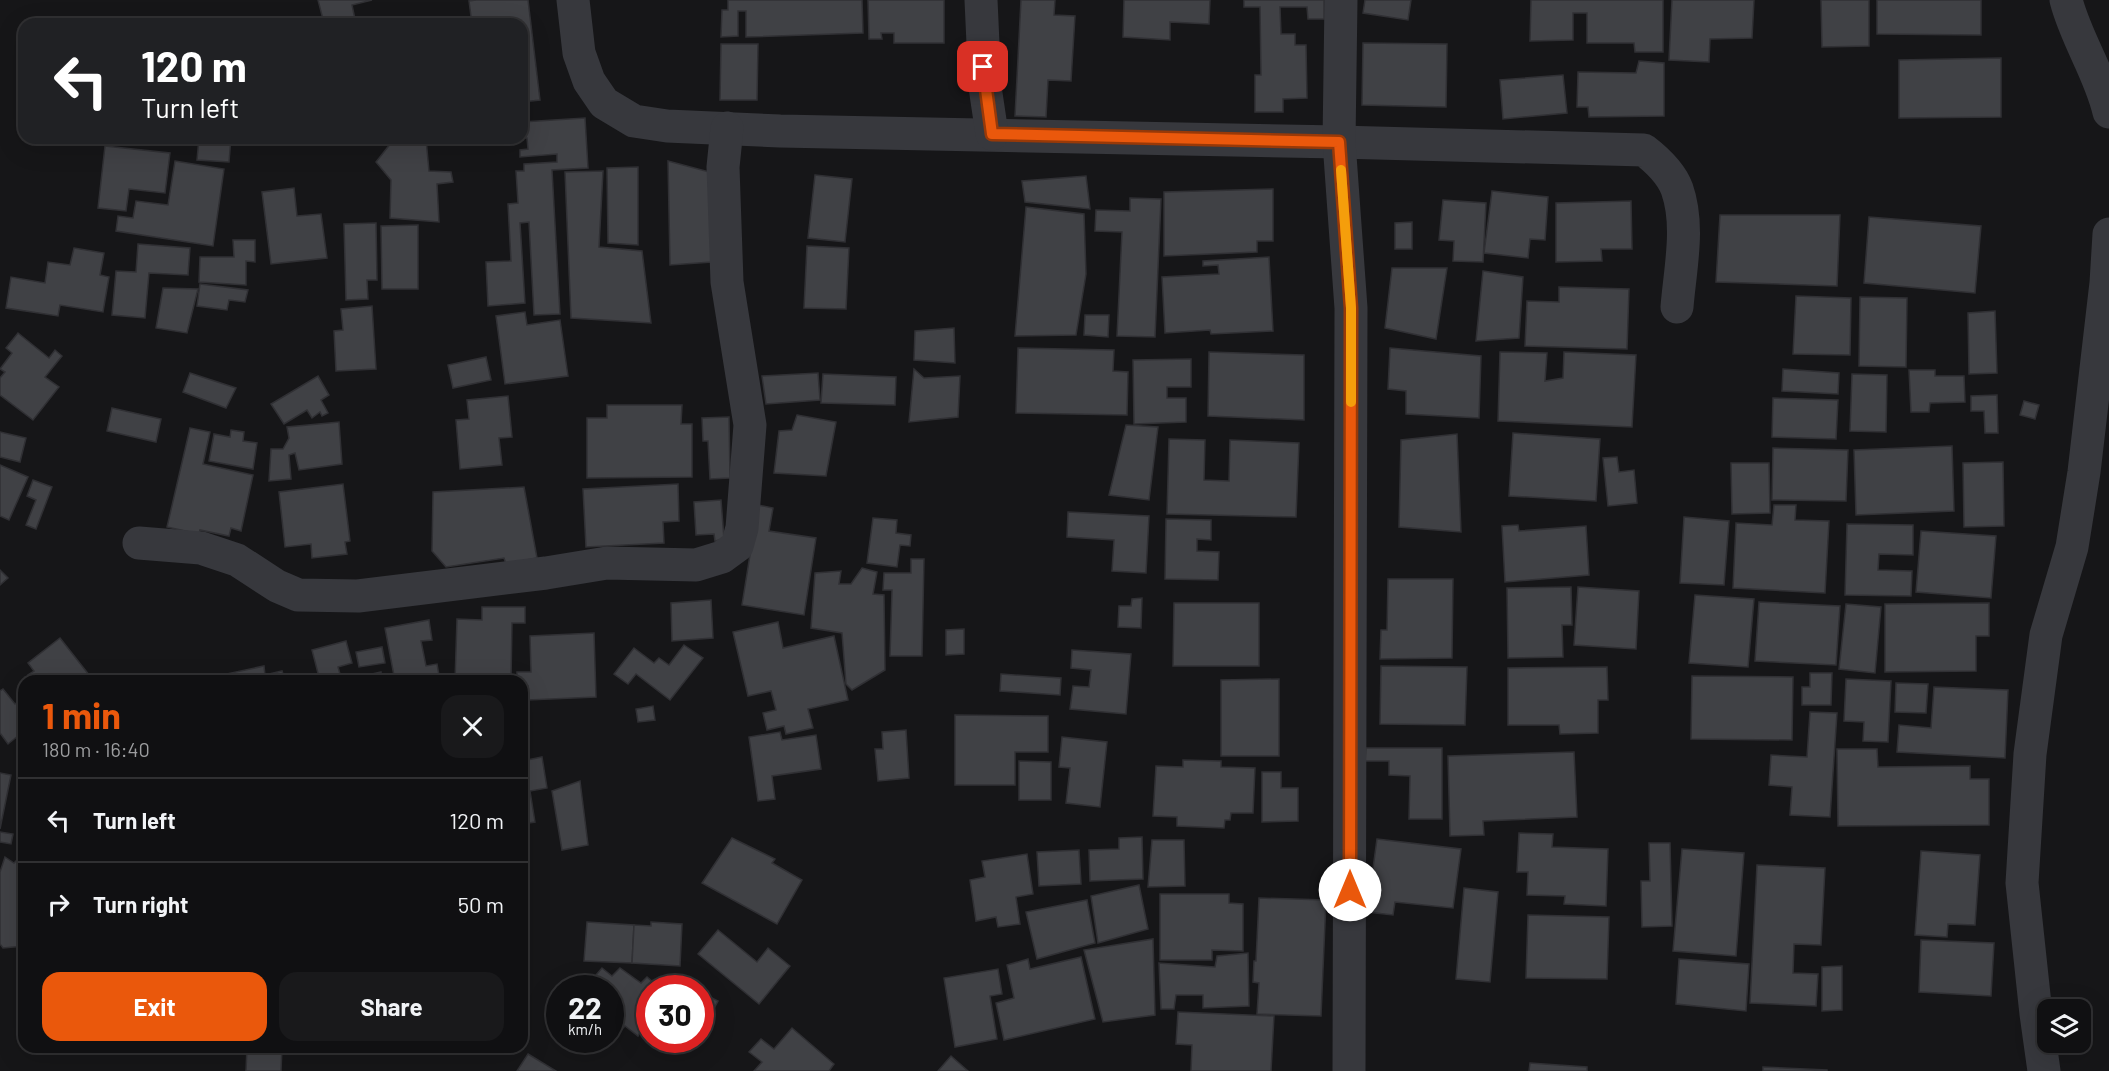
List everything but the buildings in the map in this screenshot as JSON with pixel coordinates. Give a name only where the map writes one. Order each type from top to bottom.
[{"type":"street","points":[[573,0],[579,53],[589,81],[604,103],[634,121],[667,126],[1644,150],[1660,163],[1677,189],[1684,225],[1677,306]]},
{"type":"street","points":[[981,0],[985,87],[992,134]]},
{"type":"street","points":[[1341,0],[1339,142],[1351,308],[1349,1071]]},
{"type":"street","points":[[2066,0],[2070,17],[2106,97],[2109,112]]},
{"type":"street","points":[[138,543],[201,548],[237,560],[277,586],[298,596],[358,596],[546,573],[607,563],[696,565],[722,557],[737,546],[742,528],[750,425],[727,282],[723,167],[727,128]]},
{"type":"street","points":[[2044,1071],[2022,883],[2030,754],[2046,635],[2072,547],[2084,472],[2106,283],[2109,234]]},
{"type":"slow traffic","points":[[1341,170],[1351,308],[1351,402]]},
{"type":"route","points":[[983,67],[992,134],[1339,142],[1351,308],[1350,890]]}]
